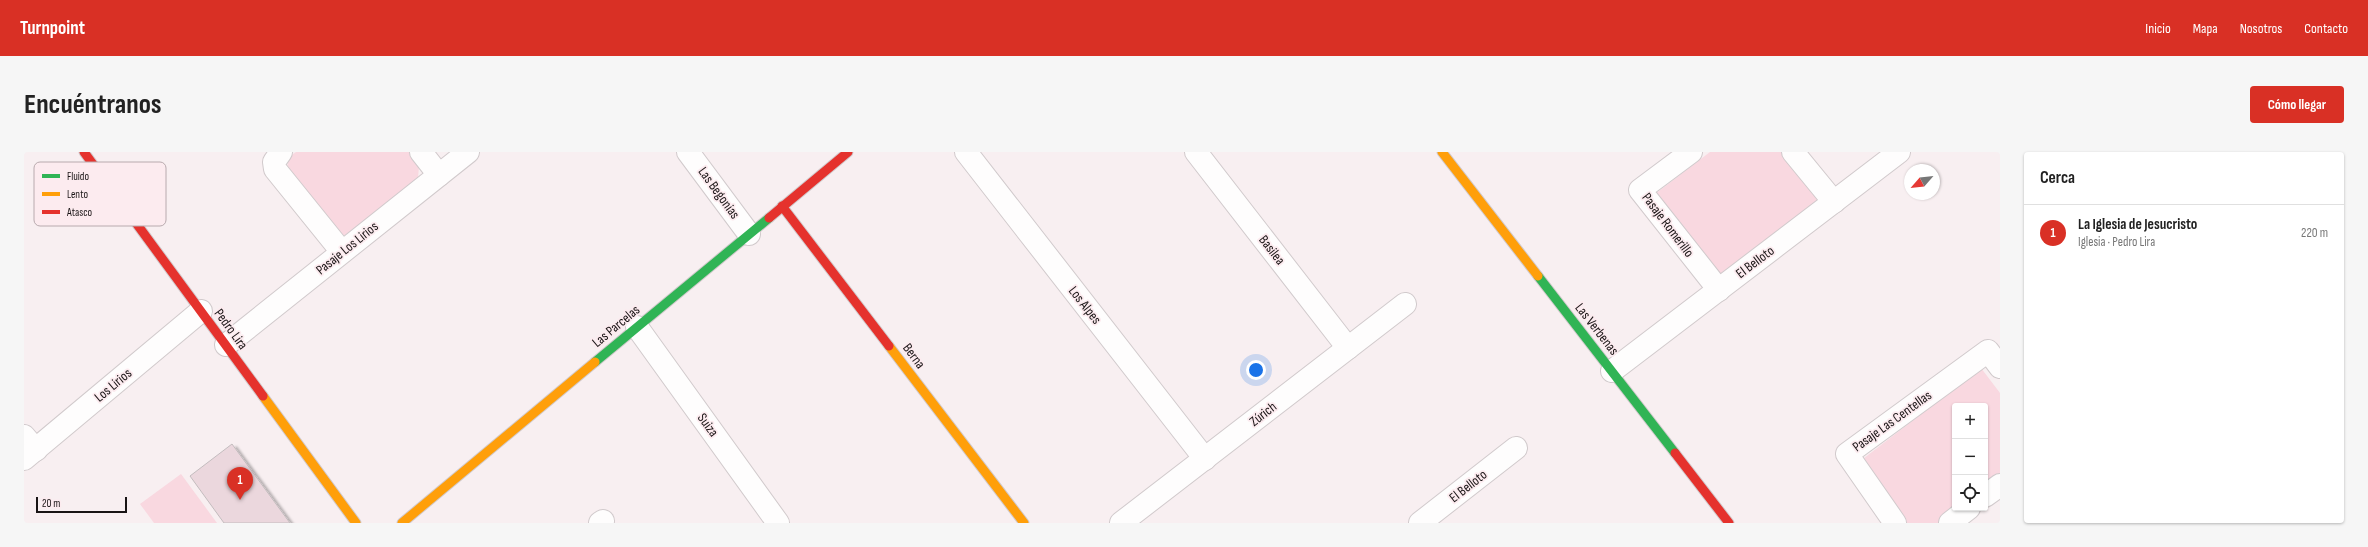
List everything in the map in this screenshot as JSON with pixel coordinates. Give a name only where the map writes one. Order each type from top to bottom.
[{"type":"street","name":"Pedro Lira","points":[[84,152],[91,162]]},
{"type":"street","points":[[281,152],[274,162],[275,169],[342,252]]},
{"type":"street","points":[[421,152],[439,175]]},
{"type":"street","name":"Pasaje Los Lirios","points":[[226,345],[468,152]]},
{"type":"street","name":"Las Begonias","points":[[688,152],[749,234]]},
{"type":"street","name":"Las Parcelas","points":[[402,523],[848,152]]},
{"type":"street","name":"Los Alpes","points":[[966,152],[1205,459]]},
{"type":"street","name":"Basilea","points":[[1196,152],[1348,348]]},
{"type":"street","name":"Las Verbenas","points":[[1442,152],[1729,523]]},
{"type":"street","name":"Pasaje Romerillo","points":[[1691,152],[1640,190],[1719,290]]},
{"type":"street","points":[[1793,152],[1834,202]]},
{"type":"street","name":"El Belloto","points":[[1612,371],[1899,152]]},
{"type":"street","name":"Berna","points":[[782,206],[1024,523]]},
{"type":"street","name":"Pedro Lira","points":[[138,226],[356,523]]},
{"type":"street","name":"Zúrich","points":[[1120,523],[1405,304]]},
{"type":"street","name":"Los Lirios","points":[[28,448],[201,312]]},
{"type":"street","name":"Suiza","points":[[637,327],[778,523]]},
{"type":"street","name":"Pasaje Las Centellas","points":[[1894,523],[1847,454],[1988,350],[2000,367]]},
{"type":"street","name":"El Belloto","points":[[1420,523],[1516,448]]},
{"type":"street","points":[[1988,494],[2000,485]]},
{"type":"street","points":[[1950,523],[1965,511]]},
{"type":"shaded area","points":[[296,152],[409,152],[419,166],[418,178],[346,235],[335,235],[286,174],[289,157]]},
{"type":"shaded area","points":[[1710,152],[1781,152],[1819,202],[1718,277],[1655,194]]},
{"type":"shaded area","points":[[1981,368],[2000,393],[2000,481],[1988,490],[1988,403],[1952,403],[1953,511],[1945,523],[1906,523],[1859,462]]},
{"type":"shaded area","points":[[181,474],[217,523],[154,523],[140,504]]},
{"type":"building","points":[[232,444],[290,523],[224,523],[190,476]]},
{"type":"traffic: fast","points":[[595,362],[769,218]]},
{"type":"traffic: fast","points":[[1538,276],[1675,453]]},
{"type":"traffic: slow","points":[[1442,152],[1538,276]]},
{"type":"traffic: slow","points":[[889,346],[1024,523]]},
{"type":"traffic: slow","points":[[402,523],[595,362]]},
{"type":"traffic: slow","points":[[263,396],[356,523]]},
{"type":"traffic: jam","points":[[84,152],[91,162]]},
{"type":"traffic: jam","points":[[769,218],[848,152]]},
{"type":"traffic: jam","points":[[782,206],[889,346]]},
{"type":"traffic: jam","points":[[138,226],[263,396]]},
{"type":"traffic: jam","points":[[1675,453],[1729,523]]},
{"type":"place","name":"La Iglesia de Jesucristo","points":[[240,500]]}]
